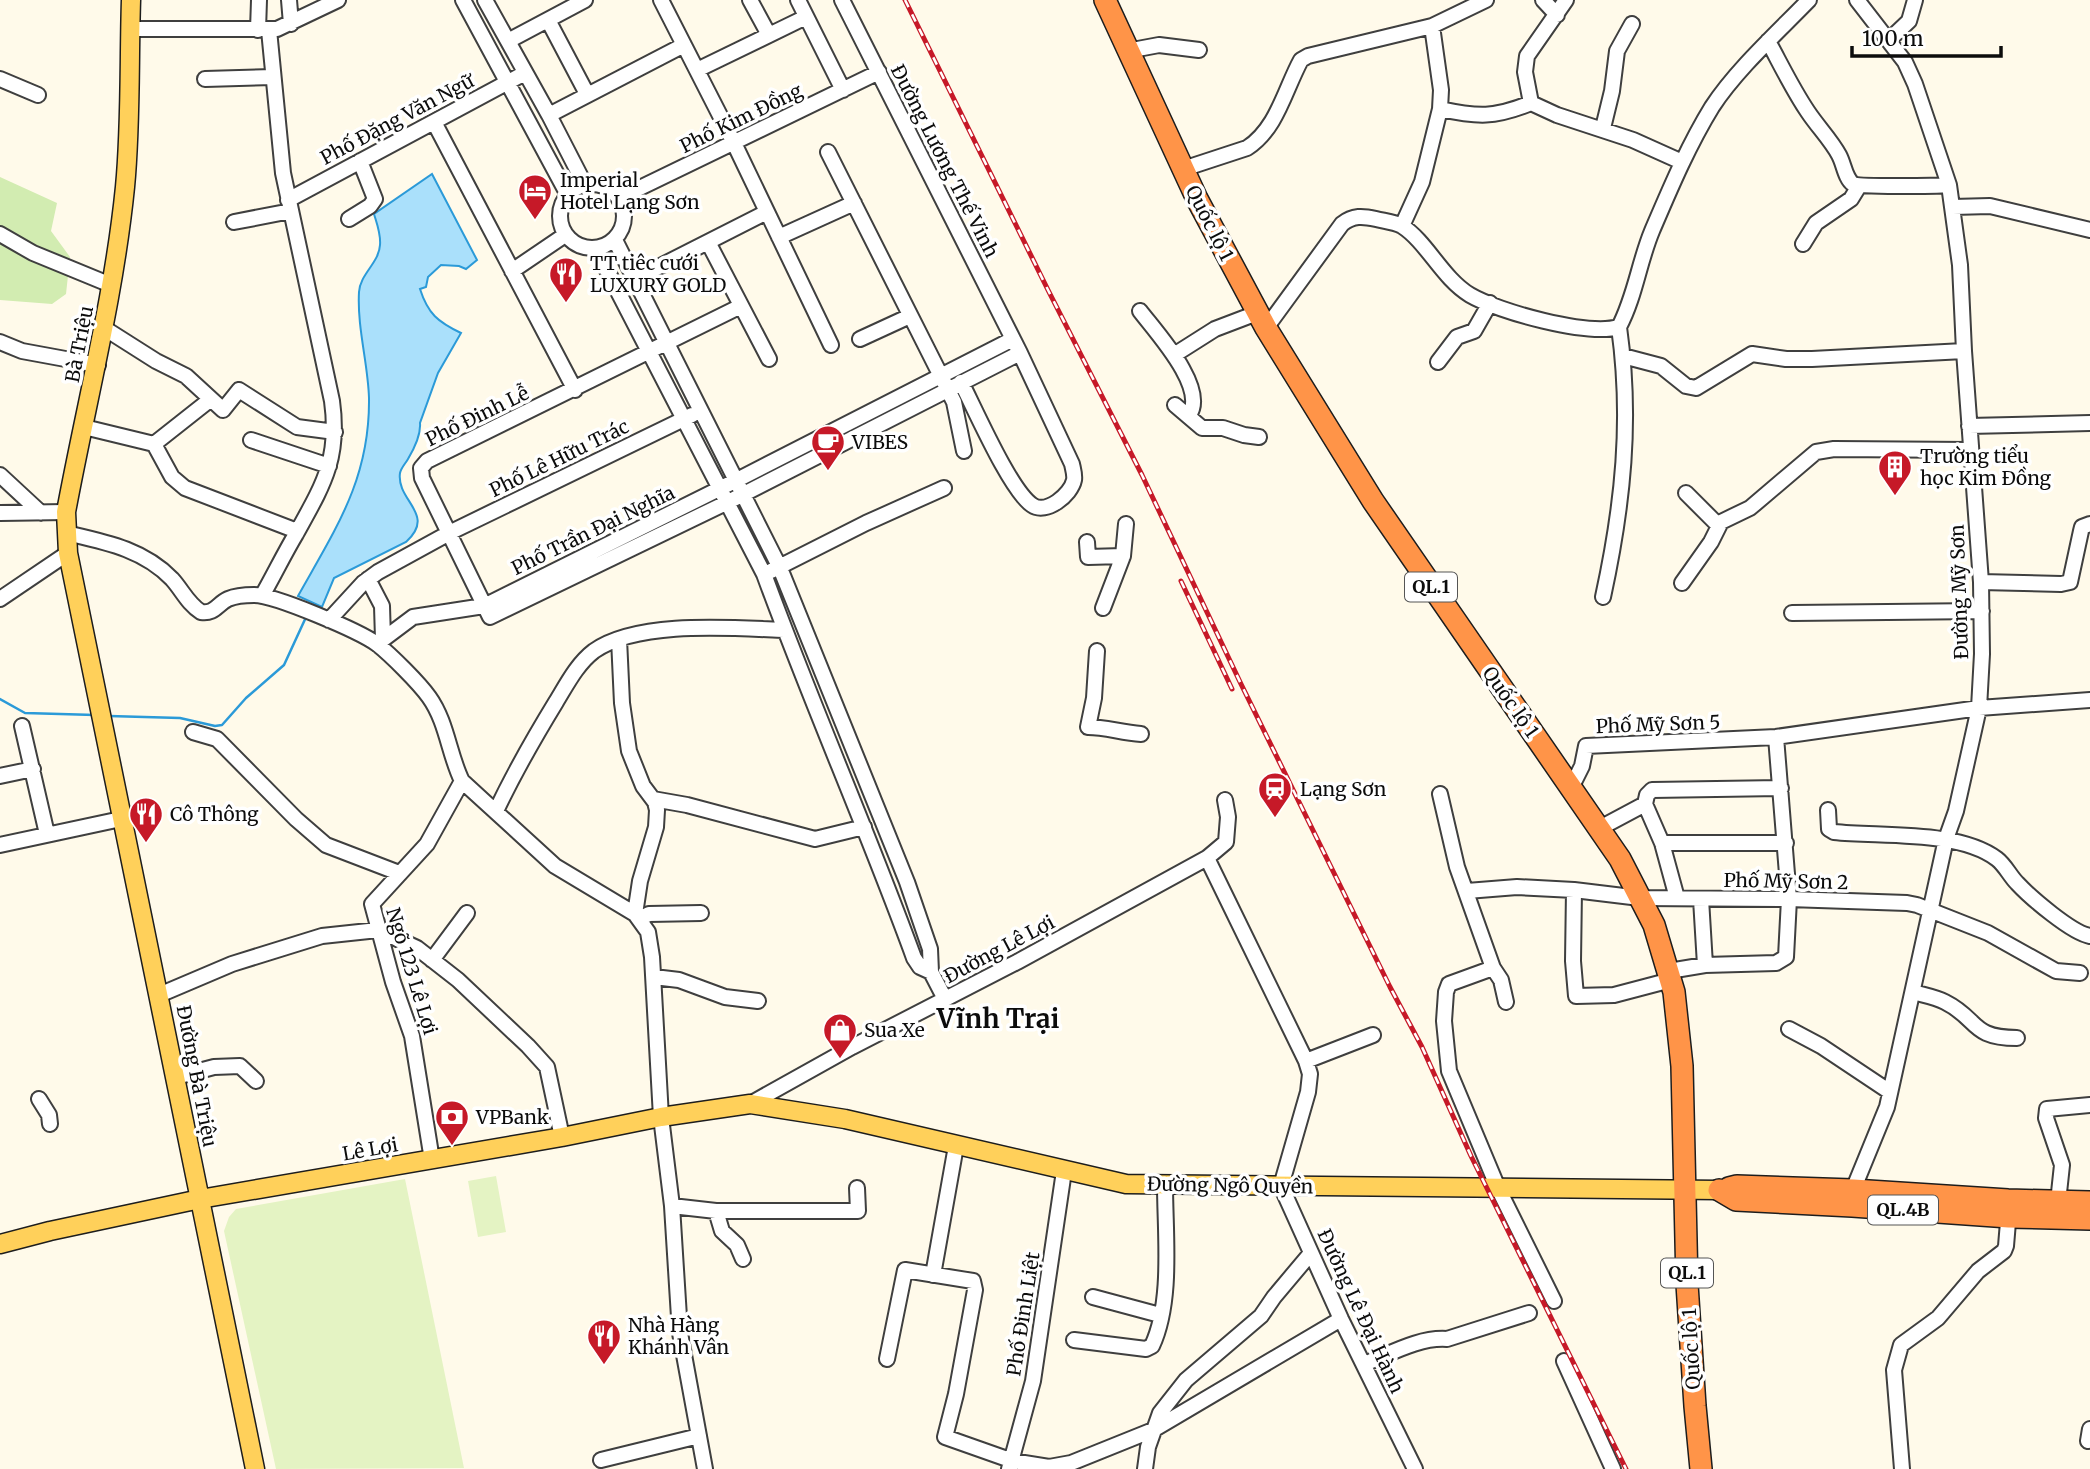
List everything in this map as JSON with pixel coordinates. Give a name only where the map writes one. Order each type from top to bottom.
[{"type":"highway","name":"Quốc lộ 1","points":[[1105,0],[1183,169],[1261,321],[1373,501],[1600,828],[1620,859],[1654,925],[1670,976],[1682,1066],[1691,1355],[1701,1469]]},
{"type":"highway","name":"Đường Ngô Quyền","points":[[1718,1190],[1737,1186],[1853,1198],[2008,1209],[2090,1219]]},
{"type":"highway","name":"Đường Ngô Quyền","points":[[2008,1209],[2058,1202],[2090,1202]]},
{"type":"main road","name":"Bà Triệu","points":[[96,692],[68,554],[66,512],[98,365],[125,187],[131,0]]},
{"type":"main road","name":"Đường Bà Triệu","points":[[96,692],[255,1469]]},
{"type":"main road","name":"Lê Lợi","points":[[0,1244],[200,1199],[562,1137],[661,1117],[750,1104]]},
{"type":"main road","name":"Đường Ngô Quyền","points":[[750,1104],[845,1119],[1126,1184],[1718,1190]]},
{"type":"street","points":[[259,0],[273,77],[282,173],[332,401],[335,432],[322,488],[262,596]]},
{"type":"street","points":[[289,0],[291,24]]},
{"type":"street","points":[[130,29],[263,30],[291,24],[338,0]]},
{"type":"street","points":[[463,0],[568,195]]},
{"type":"street","points":[[508,41],[585,0]]},
{"type":"street","points":[[661,0],[734,143],[831,345]]},
{"type":"street","points":[[750,0],[769,36]]},
{"type":"street","points":[[798,0],[843,90]]},
{"type":"street","name":"Đường Lương Thế Vinh","points":[[842,0],[1020,353],[1072,464],[1072,485],[1056,502],[1043,508],[1031,504],[1016,488],[961,382]]},
{"type":"street","points":[[1183,169],[1247,148],[1256,142],[1273,120],[1301,60],[1308,56],[1432,26],[1486,0]]},
{"type":"street","points":[[1543,0],[1557,15]]},
{"type":"street","points":[[1531,103],[1525,72],[1527,56],[1566,0]]},
{"type":"street","points":[[1603,597],[1622,495],[1627,429],[1619,327],[1629,304],[1644,250],[1682,162],[1713,106],[1769,41],[1809,0]]},
{"type":"street","name":"Đường Mỹ Sơn","points":[[1853,1198],[1887,1107],[1946,839],[1956,811],[1979,708],[1982,611],[1960,265],[1949,186],[1905,62],[1857,0]]},
{"type":"street","points":[[1889,40],[1909,21],[1915,0]]},
{"type":"street","points":[[470,14],[486,3],[585,185]]},
{"type":"street","points":[[697,70],[806,17]]},
{"type":"street","points":[[548,20],[587,94]]},
{"type":"street","points":[[1603,128],[1612,91],[1617,51],[1632,24]]},
{"type":"street","points":[[1402,226],[1422,182],[1440,109],[1441,90],[1432,26]]},
{"type":"street","points":[[1769,41],[1807,111],[1839,155],[1849,179],[1860,186],[1949,186]]},
{"type":"street","points":[[549,115],[684,45]]},
{"type":"street","points":[[1127,51],[1159,45],[1199,50]]},
{"type":"street","name":"Phố Kim Đồng","points":[[619,198],[878,72]]},
{"type":"street","name":"Phố Đặng Văn Ngữ","points":[[234,222],[289,205],[360,161],[525,73]]},
{"type":"street","points":[[205,79],[273,77]]},
{"type":"street","points":[[0,79],[38,95]]},
{"type":"street","points":[[1440,109],[1477,117],[1531,103],[1557,115],[1603,128],[1682,162]]},
{"type":"street","points":[[434,122],[575,390]]},
{"type":"street","points":[[828,152],[957,409],[964,451]]},
{"type":"street","points":[[349,219],[370,206],[375,199],[360,161]]},
{"type":"street","points":[[585,185],[604,186],[619,198],[625,215],[615,240],[597,249],[579,246],[565,235],[561,226],[559,215],[562,204],[568,195],[585,185]]},
{"type":"street","points":[[1803,244],[1816,223],[1851,199],[1860,186]]},
{"type":"street","points":[[779,237],[854,203]]},
{"type":"street","points":[[1952,207],[1990,206],[2090,230]]},
{"type":"street","points":[[616,288],[766,212]]},
{"type":"street","points":[[1174,355],[1215,329],[1261,321],[1342,224],[1349,219],[1367,217],[1402,226],[1458,286],[1471,295],[1575,328],[1619,327]]},
{"type":"street","points":[[0,234],[33,253],[111,285]]},
{"type":"street","points":[[512,271],[565,235]]},
{"type":"street","points":[[615,240],[780,568],[907,882],[930,949],[931,972],[945,999]]},
{"type":"street","points":[[708,242],[769,359]]},
{"type":"street","points":[[597,249],[764,574],[914,958],[920,967],[931,972]]},
{"type":"street","points":[[1438,362],[1457,337],[1474,331],[1490,303]]},
{"type":"street","name":"Phố Đinh Lễ","points":[[488,611],[422,478],[421,468],[427,461],[741,306]]},
{"type":"street","points":[[1140,311],[1174,355],[1190,387],[1193,408],[1189,415]]},
{"type":"street","points":[[860,339],[911,316]]},
{"type":"street","points":[[104,328],[156,361],[186,376],[223,410],[239,390],[297,427],[335,432]]},
{"type":"street","points":[[744,494],[820,454],[1013,339]]},
{"type":"street","points":[[0,342],[22,351],[98,365]]},
{"type":"street","points":[[1623,356],[1661,366],[1686,386],[1696,388],[1752,354],[1786,359],[1812,359],[1964,351]]},
{"type":"street","points":[[737,480],[812,440],[944,382],[961,382],[1020,353]]},
{"type":"street","points":[[154,444],[211,399]]},
{"type":"street","points":[[1175,405],[1202,428],[1223,428],[1259,437]]},
{"type":"street","name":"Phố Lê Hữu Trác","points":[[323,618],[368,579],[451,533],[702,409]]},
{"type":"street","points":[[1969,426],[2090,423]]},
{"type":"street","points":[[83,427],[154,444],[172,477],[185,488],[297,531]]},
{"type":"street","points":[[251,440],[329,466]]},
{"type":"street","points":[[812,440],[820,454]]},
{"type":"street","points":[[1682,583],[1711,542],[1718,525],[1750,508],[1816,452],[1834,449],[1970,450]]},
{"type":"street","points":[[0,475],[41,513]]},
{"type":"street","name":"Phố Trần Đại Nghĩa","points":[[488,611],[737,480]]},
{"type":"street","points":[[764,574],[944,488]]},
{"type":"street","points":[[1686,493],[1718,525]]},
{"type":"street","name":"Phố Trần Đại Nghĩa","points":[[488,611],[744,494]]},
{"type":"street","points":[[0,513],[66,512]]},
{"type":"street","points":[[1103,608],[1123,556],[1126,524]]},
{"type":"street","points":[[1980,582],[2070,582],[2082,527],[2090,524]]},
{"type":"street","points":[[66,533],[130,549],[170,577],[189,603],[201,612],[212,612],[229,598],[256,594],[380,642],[429,697],[436,709],[462,781],[555,866],[637,916],[644,923],[650,942],[654,977],[661,1117],[672,1206],[680,1333],[705,1469]]},
{"type":"street","points":[[1087,542],[1088,557],[1123,556]]},
{"type":"street","points":[[0,599],[68,554]]},
{"type":"street","points":[[368,579],[382,606],[380,642]]},
{"type":"street","points":[[380,642],[413,617],[488,611]]},
{"type":"street","points":[[1792,613],[1982,611]]},
{"type":"street","points":[[496,810],[540,727],[583,660],[596,649],[619,639],[668,629],[806,635]]},
{"type":"street","points":[[619,639],[625,733],[639,775],[657,810],[656,827],[640,881],[637,916]]},
{"type":"street","points":[[1097,651],[1094,698],[1088,727],[1105,727],[1120,733],[1141,734]]},
{"type":"street","points":[[1574,890],[1573,961],[1576,996],[1579,998],[1615,995],[1705,965],[1776,963],[1786,957],[1789,899],[1776,737],[1979,708],[2090,700]]},
{"type":"street","points":[[22,726],[47,834]]},
{"type":"street","points":[[193,732],[217,739],[296,819],[326,845],[400,873]]},
{"type":"street","name":"Phố Mỹ Sơn 5","points":[[1571,788],[1583,766],[1586,746],[1776,737]]},
{"type":"street","points":[[0,776],[33,769]]},
{"type":"street","points":[[847,786],[865,778]]},
{"type":"street","name":"Ngõ 123 Lê Lợi","points":[[432,1160],[412,1035],[372,904],[427,844],[462,781]]},
{"type":"street","points":[[1677,898],[1662,843],[1646,804],[1647,795],[1653,790],[1781,788]]},
{"type":"street","points":[[1440,794],[1457,867],[1493,968],[1501,980],[1506,1002]]},
{"type":"street","points":[[653,799],[687,805],[815,839],[864,827]]},
{"type":"street","name":"Đường Lê Lợi","points":[[750,1104],[852,1046],[1207,858],[1226,842],[1226,800]]},
{"type":"street","points":[[1600,828],[1646,804]]},
{"type":"street","points":[[1828,810],[1829,829],[1834,832],[1946,839],[1966,844],[1996,858],[2020,886],[2073,930],[2090,936]]},
{"type":"street","points":[[0,845],[121,818]]},
{"type":"street","points":[[1662,843],[1786,843]]},
{"type":"street","points":[[1207,858],[1310,1074],[1308,1092],[1281,1186]]},
{"type":"street","points":[[889,890],[907,882]]},
{"type":"street","name":"Phố Mỹ Sơn 2","points":[[1467,891],[1517,887],[1640,898],[1907,903],[1988,933],[2056,971],[2080,973]]},
{"type":"street","points":[[1701,899],[1705,965]]},
{"type":"street","points":[[637,916],[701,913]]},
{"type":"street","points":[[432,960],[467,914]]},
{"type":"street","points":[[159,996],[232,964],[322,936],[378,930],[417,948],[432,960],[508,1026],[547,1067],[562,1137]]},
{"type":"street","points":[[1493,968],[1449,984],[1444,1021],[1448,1072],[1498,1188],[1554,1301]]},
{"type":"street","points":[[654,977],[679,980],[725,998],[758,1001]]},
{"type":"street","points":[[1913,992],[1944,1001],[1992,1037],[2017,1038]]},
{"type":"street","points":[[1789,1029],[1822,1046],[1889,1092]]},
{"type":"street","points":[[1306,1061],[1373,1035]]},
{"type":"street","points":[[176,1077],[214,1067],[240,1066],[256,1081]]},
{"type":"street","points":[[39,1099],[49,1115],[50,1124]]},
{"type":"street","points":[[2058,1202],[2062,1165],[2046,1118],[2047,1109],[2090,1105]]},
{"type":"street","points":[[933,1275],[956,1146]]},
{"type":"street","name":"Phố Đinh Liệt","points":[[1011,1465],[1033,1381],[1064,1171]]},
{"type":"street","points":[[1074,1339],[1149,1349],[1156,1337],[1164,1290],[1165,1185]]},
{"type":"street","name":"Đường Lê Đại Hành","points":[[1281,1186],[1341,1319],[1415,1469]]},
{"type":"street","points":[[672,1206],[716,1210],[858,1210],[857,1188]]},
{"type":"street","points":[[1902,1469],[1894,1370],[1901,1345],[1938,1318],[1978,1271],[2004,1251],[2008,1209]]},
{"type":"street","points":[[716,1210],[722,1231],[737,1245],[743,1259]]},
{"type":"street","points":[[1145,1469],[1153,1430],[1160,1413],[1186,1380],[1261,1316],[1311,1252]]},
{"type":"street","points":[[887,1359],[905,1270],[973,1281],[975,1290],[956,1394],[945,1437],[1011,1465],[1049,1467],[1071,1463],[1153,1430],[1341,1319]]},
{"type":"street","points":[[1093,1297],[1160,1315]]},
{"type":"street","points":[[1364,1364],[1418,1342],[1436,1338],[1447,1339],[1529,1313]]},
{"type":"street","points":[[1564,1361],[1613,1469]]},
{"type":"street","points":[[601,1461],[699,1436]]},
{"type":"green space","points":[[0,177],[57,203],[51,231],[70,257],[66,294],[52,304],[0,300]]},
{"type":"green space","points":[[496,1176],[506,1232],[478,1237],[468,1181]]},
{"type":"green space","points":[[405,1179],[464,1468],[276,1469],[224,1231],[229,1217],[236,1209]]},
{"type":"water","points":[[432,174],[477,260],[466,269],[441,265],[428,277],[426,287],[420,289],[435,316],[461,333],[438,373],[420,423],[417,442],[400,473],[400,483],[417,515],[418,523],[406,542],[334,578],[322,607],[298,596],[348,502],[364,454],[369,398],[359,292],[379,251],[380,237],[374,214]]},
{"type":"waterway","points":[[109,716],[180,718],[215,726],[222,725],[246,698],[284,665],[307,615]]},
{"type":"waterway","points":[[0,699],[25,713],[95,715]]},
{"type":"railway","points":[[905,0],[1142,475],[1241,684],[1422,1047],[1471,1156],[1626,1469]]},
{"type":"railway","points":[[1181,581],[1232,689]]},
{"type":"place","name":"Imperial Hotel Lạng Sơn","points":[[535,221]]},
{"type":"place","name":"TT tiêc cưới LUXURY GOLD","points":[[566,304]]},
{"type":"place","name":"VIBES","points":[[828,472]]},
{"type":"place","name":"Trường tiểu học Kim Đồng","points":[[1895,497]]},
{"type":"place","name":"Lạng Sơn","points":[[1275,819]]},
{"type":"place","name":"Cô Thông","points":[[146,844]]},
{"type":"place","name":"Sua Xe","points":[[840,1060]]},
{"type":"place","name":"VPBank","points":[[452,1147]]},
{"type":"place","name":"Nhà Hàng Khánh Vân","points":[[604,1366]]},
{"type":"district","name":"Vĩnh Trại","points":[[998,1019]]}]
